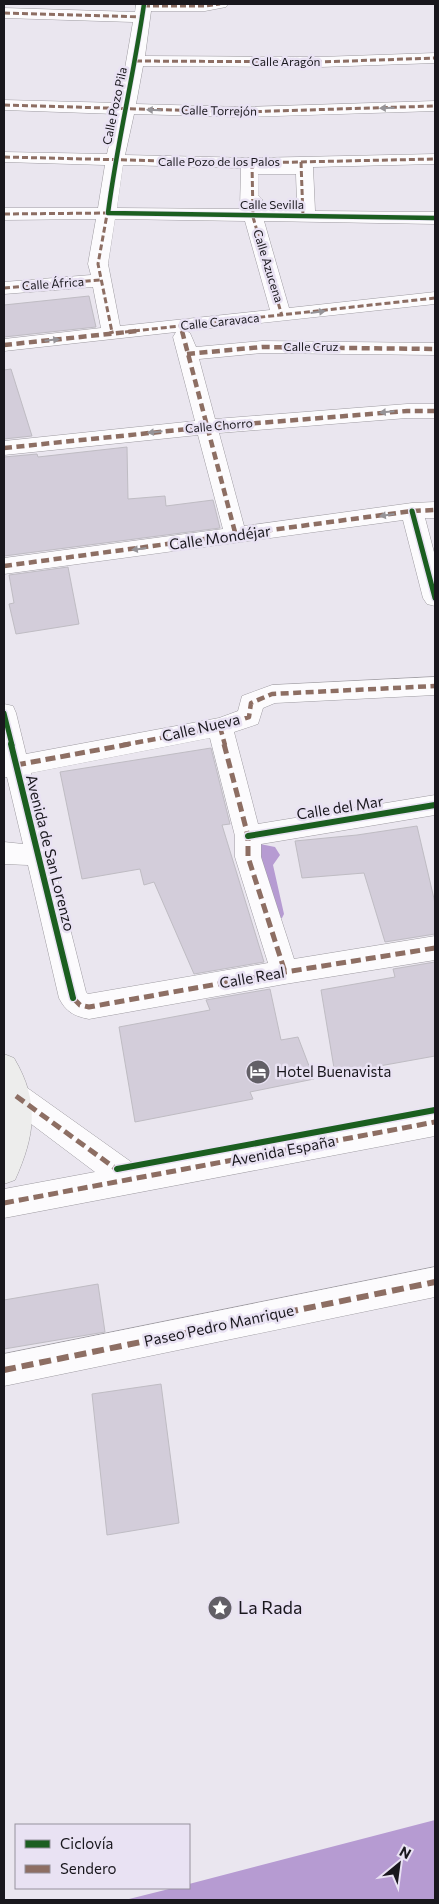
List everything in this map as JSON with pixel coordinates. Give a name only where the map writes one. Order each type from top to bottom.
[{"type":"main road","points":[[4,1067],[16,1096],[18,1126],[11,1157],[4,1170]]},
{"type":"street","points":[[4,13],[144,9],[220,4]]},
{"type":"street","name":"Calle Pozo Pila","points":[[112,334],[98,264],[108,213],[115,161],[136,62],[144,9]]},
{"type":"street","name":"Calle Aragón","points":[[136,62],[320,62],[435,58]]},
{"type":"street","name":"Calle Torrejón","points":[[4,105],[242,112],[435,106]]},
{"type":"street","name":"Calle Pozo de los Palos","points":[[4,157],[252,166],[435,159]]},
{"type":"street","points":[[301,165],[303,213]]},
{"type":"street","name":"Calle Azucena","points":[[252,166],[253,213],[282,316]]},
{"type":"street","name":"Calle Sevilla","points":[[4,214],[303,213],[435,218]]},
{"type":"street","name":"Calle África","points":[[4,288],[101,280]]},
{"type":"street","name":"Calle Caravaca","points":[[4,345],[435,298]]},
{"type":"street","points":[[180,326],[236,536]]},
{"type":"street","name":"Calle Cruz","points":[[188,354],[262,347],[435,349]]},
{"type":"street","name":"Calle Chorro","points":[[4,448],[208,427],[407,410],[435,411]]},
{"type":"street","name":"Calle Mondéjar","points":[[4,566],[435,510]]},
{"type":"street","points":[[412,512],[435,598]]},
{"type":"street","name":"Calle Nueva","points":[[10,766],[220,727],[249,717],[251,703],[272,694],[435,686]]},
{"type":"street","name":"Avenida de San Lorenzo","points":[[4,713],[10,766],[37,853],[73,998]]},
{"type":"street","points":[[220,727],[248,836],[248,857],[286,972]]},
{"type":"street","name":"Calle del Mar","points":[[248,836],[435,805]]},
{"type":"street","name":"Avenida de San Lorenzo","points":[[4,853],[19,855],[37,853]]},
{"type":"street","name":"Calle Real","points":[[73,998],[80,1005],[90,1007],[435,948]]},
{"type":"street","points":[[16,1096],[131,1180]]},
{"type":"street","name":"Avenida España","points":[[4,1203],[435,1122]]},
{"type":"street","name":"Paseo Pedro Manrique","points":[[4,1370],[435,1282]]},
{"type":"shaded area","points":[[260,844],[275,847],[280,855],[273,865],[284,914],[282,918],[279,918],[252,852]]},
{"type":"shaded area","points":[[435,1820],[435,1900],[125,1900],[169,1889],[190,1889],[190,1884]]},
{"type":"building","points":[[89,296],[96,327],[4,337],[4,305]]},
{"type":"building","points":[[11,369],[32,436],[4,439],[4,370]]},
{"type":"building","points":[[127,447],[128,499],[165,496],[166,506],[213,500],[220,528],[4,556],[4,457],[37,454],[38,457]]},
{"type":"building","points":[[68,567],[79,624],[16,634],[9,604],[14,603],[9,575]]},
{"type":"building","points":[[211,748],[230,824],[222,825],[264,962],[194,974],[154,882],[144,885],[140,869],[82,879],[60,772]]},
{"type":"building","points":[[417,826],[435,903],[435,934],[385,942],[364,873],[302,878],[295,841],[357,835]]},
{"type":"building","points":[[435,962],[435,1056],[335,1074],[321,990],[395,977],[393,969]]},
{"type":"building","points":[[270,989],[281,1040],[298,1037],[314,1079],[250,1092],[253,1099],[135,1122],[119,1027],[210,1010],[206,1000]]},
{"type":"building","points":[[98,1284],[105,1332],[4,1349],[4,1300]]},
{"type":"building","points":[[161,1384],[179,1523],[107,1535],[92,1394]]},
{"type":"marked path","points":[[144,6],[205,6],[220,4]]},
{"type":"marked path","points":[[4,13],[143,17]]},
{"type":"marked path","points":[[136,61],[320,62],[435,58]]},
{"type":"marked path","points":[[4,105],[242,112],[435,106]]},
{"type":"marked path","points":[[4,157],[252,163],[435,159]]},
{"type":"marked path","points":[[301,162],[303,217]]},
{"type":"marked path","points":[[252,163],[253,217],[282,316]]},
{"type":"marked path","points":[[108,209],[98,264],[112,334]]},
{"type":"marked path","points":[[4,214],[113,213]]},
{"type":"marked path","points":[[4,288],[101,280]]},
{"type":"marked path","points":[[4,345],[435,298]]},
{"type":"marked path","points":[[181,326],[236,536]]},
{"type":"marked path","points":[[187,354],[262,347],[435,349]]},
{"type":"marked path","points":[[4,448],[208,427],[407,411],[435,411]]},
{"type":"marked path","points":[[4,566],[412,511],[435,510]]},
{"type":"marked path","points":[[16,765],[220,727],[249,717],[251,703],[272,694],[435,686]]},
{"type":"marked path","points":[[220,727],[248,836],[248,857],[285,972]]},
{"type":"marked path","points":[[73,998],[80,1005],[89,1007],[285,972],[435,948]]},
{"type":"marked path","points":[[16,1096],[119,1171]]},
{"type":"marked path","points":[[4,1203],[435,1122]]},
{"type":"marked path","points":[[4,1370],[435,1282]]},
{"type":"cycle path","points":[[144,4],[136,61],[115,161],[108,213],[435,218]]},
{"type":"cycle path","points":[[412,511],[435,598]]},
{"type":"cycle path","points":[[4,713],[73,998]]},
{"type":"cycle path","points":[[248,836],[435,805]]},
{"type":"cycle path","points":[[117,1169],[435,1110]]},
{"type":"place","name":"Hotel Buenavista","points":[[258,1072]]},
{"type":"place","name":"La Rada","points":[[220,1608]]}]
